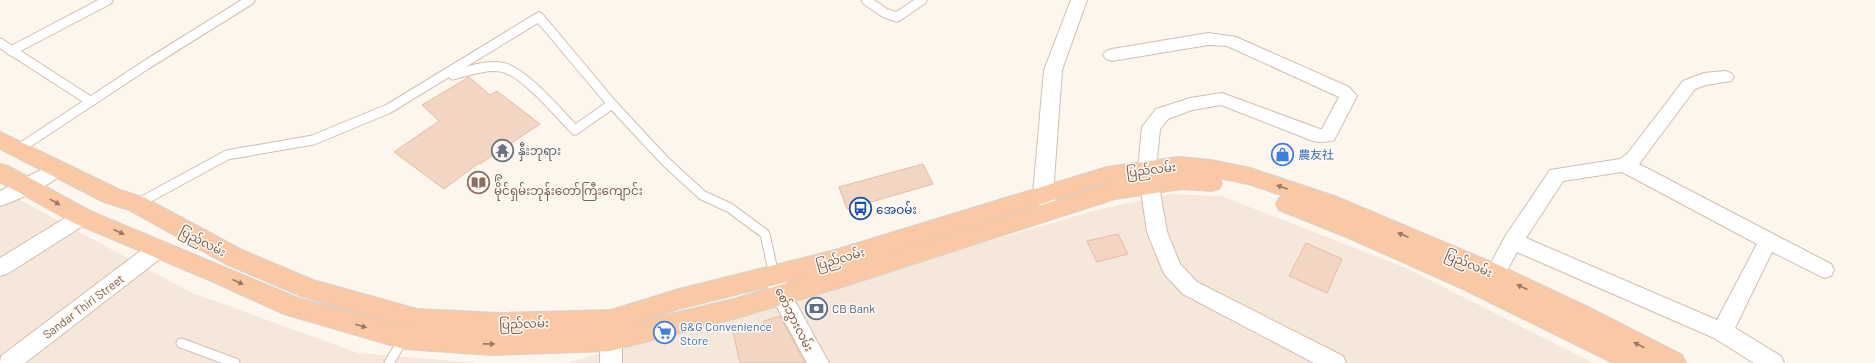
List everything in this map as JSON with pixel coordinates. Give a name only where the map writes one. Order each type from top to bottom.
[{"type":"highway","name":"ပြည်လမ်း","points":[[9,145],[112,196],[137,204],[234,257],[309,289],[417,319],[611,330]]},
{"type":"highway","name":"ပြည်လမ်း","points":[[0,172],[82,217],[293,307],[404,338],[492,344],[611,330],[737,308],[777,285],[842,277],[1047,201],[1115,190],[1179,165],[1211,168],[1250,176],[1329,203],[1495,274],[1579,314],[1673,363]]},
{"type":"highway","name":"ပြည်လမ်း","points":[[1148,177],[1211,183],[1246,190],[1323,217],[1489,290],[1573,329],[1637,363]]},
{"type":"street","points":[[1047,201],[1053,70],[1079,0]]},
{"type":"street","points":[[1112,55],[1208,39],[1230,41],[1343,91],[1348,96],[1328,135],[1319,136],[1222,99],[1190,104],[1162,114],[1151,127],[1148,177],[1157,232],[1172,269],[1190,288],[1335,363]]},
{"type":"street","points":[[1495,274],[1513,241],[1557,175],[1624,165],[1635,158],[1689,85],[1704,79],[1725,77]]},
{"type":"street","points":[[1624,165],[1768,242],[1824,270]]},
{"type":"street","points":[[0,199],[27,187],[56,169]]},
{"type":"street","points":[[0,268],[82,217]]},
{"type":"street","points":[[1513,241],[1722,332],[1773,363]]},
{"type":"street","points":[[1722,332],[1768,242]]},
{"type":"street","name":"Sandar Thiri Street","points":[[9,363],[158,249]]},
{"type":"street","name":"စော်ဘွားလမ်း","points":[[777,285],[818,363]]},
{"type":"street","points":[[611,330],[611,363]]},
{"type":"lane","points":[[11,51],[108,0]]},
{"type":"lane","points":[[9,145],[90,101],[250,0]]},
{"type":"lane","points":[[866,0],[890,16],[897,17],[922,0]]},
{"type":"lane","points":[[137,204],[227,155],[313,140],[388,109],[539,17],[612,104],[665,161],[702,195],[730,208],[765,234],[777,285]]},
{"type":"lane","points":[[0,43],[90,101]]},
{"type":"lane","points":[[440,78],[487,67],[506,68],[523,80],[575,130],[612,104]]},
{"type":"lane","points":[[389,363],[404,338]]},
{"type":"lane","points":[[180,343],[235,363]]},
{"type":"shaded area","points":[[0,189],[190,292],[358,353],[476,363],[0,363]]},
{"type":"shaded area","points":[[1170,194],[1221,196],[1404,267],[1593,363],[567,363],[1100,209]]},
{"type":"building","points":[[469,77],[490,95],[497,91],[540,124],[480,164],[479,163],[444,189],[394,152],[439,121],[422,105]]},
{"type":"building","points":[[923,164],[933,184],[847,209],[839,187]]},
{"type":"building","points":[[1118,234],[1128,254],[1097,262],[1087,241]]},
{"type":"building","points":[[1306,243],[1342,259],[1327,293],[1289,276]]},
{"type":"building","points":[[780,316],[805,363],[740,363],[733,332],[764,324],[764,321]]},
{"type":"place","name":"နှီးဘုရား","points":[[503,150]]},
{"type":"place","name":"農友社","points":[[1283,154]]},
{"type":"place","name":"၉ မိုင်ရှမ်းဘုန်းတော်ကြီးကျောင်း","points":[[478,183]]},
{"type":"place","name":"အေဝမ်း","points":[[860,209]]},
{"type":"place","name":"CB Bank","points":[[816,308]]},
{"type":"place","name":"G&G Convenience Store","points":[[665,333]]}]
